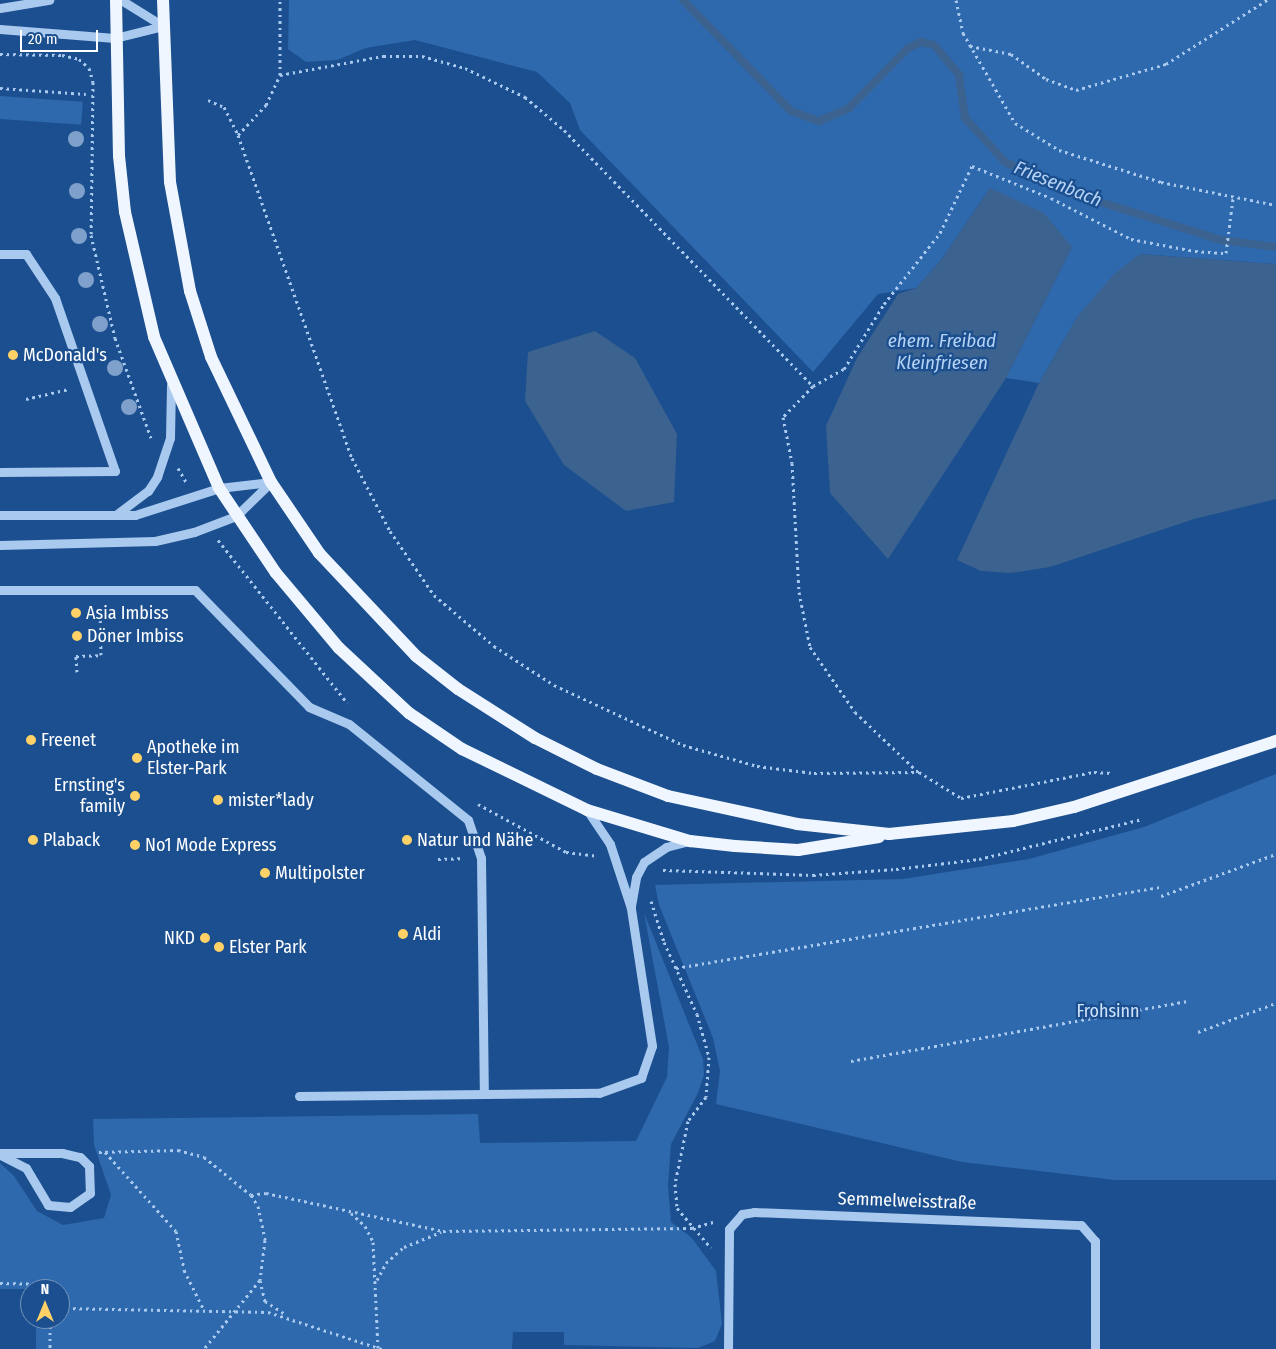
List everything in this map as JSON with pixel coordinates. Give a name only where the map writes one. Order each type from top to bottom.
[{"type":"main road","points":[[116,0],[115,38],[120,156],[128,229],[142,295],[171,385],[219,488],[236,516],[322,629],[409,713],[526,784],[587,810],[690,841],[798,850],[848,845],[889,834],[1013,820],[1133,791],[1276,741]]},
{"type":"main road","points":[[164,0],[163,26],[170,182],[190,291],[211,357],[271,482],[319,553],[416,656],[535,738],[597,769],[668,796],[797,824],[889,834]]},
{"type":"street","points":[[0,8],[49,0]]},
{"type":"street","points":[[121,0],[163,26]]},
{"type":"street","points":[[0,29],[115,38],[163,26]]},
{"type":"street","points":[[0,254],[26,254],[55,298],[114,471],[0,472]]},
{"type":"street","points":[[115,514],[140,498],[157,477],[170,438],[171,385]]},
{"type":"street","points":[[0,515],[115,514],[161,509],[219,488],[271,482]]},
{"type":"street","points":[[0,545],[155,541],[194,532],[236,516],[271,482]]},
{"type":"street","points":[[0,590],[195,590],[310,707],[349,724],[468,820],[481,858],[484,1094]]},
{"type":"street","points":[[299,1096],[599,1093],[641,1078],[652,1046],[631,908],[610,844],[587,810]]},
{"type":"street","points":[[631,908],[636,877],[644,862],[666,847],[690,841]]},
{"type":"street","points":[[62,1153],[80,1157],[89,1166],[92,1182],[83,1202],[59,1208],[48,1205],[26,1168],[0,1154],[62,1153]]},
{"type":"street","points":[[728,1349],[729,1229],[742,1214]]},
{"type":"street","name":"Semmelweisstraße","points":[[742,1214],[1081,1225],[1095,1241],[1095,1349]]},
{"type":"path","points":[[238,135],[266,105],[280,75],[280,0]]},
{"type":"path","points":[[956,0],[970,46],[1015,123],[1059,150],[1161,182],[1233,198],[1276,205]]},
{"type":"path","points":[[970,46],[1011,54],[1046,79],[1076,90],[1166,64],[1266,0]]},
{"type":"path","points":[[280,75],[383,56],[422,56],[464,68],[525,97],[564,130],[813,386]]},
{"type":"path","points":[[0,88],[86,94]]},
{"type":"path","points":[[208,100],[224,107],[238,135],[352,458],[390,531],[434,595],[494,646],[554,685],[684,745],[757,766],[814,774],[919,772]]},
{"type":"path","points":[[1133,791],[1118,774],[1094,772],[961,798],[919,772],[855,712],[810,647],[800,592],[792,463],[783,417],[813,386],[844,369],[884,304],[940,233],[972,166],[1051,198],[1131,239],[1195,251],[1227,251],[1233,198]]},
{"type":"path","points":[[26,399],[52,396],[85,384]]},
{"type":"path","points":[[77,672],[76,656],[101,655],[100,589]]},
{"type":"path","points":[[658,869],[813,875],[896,869],[979,859],[1142,819]]},
{"type":"path","points":[[1162,896],[1276,854]]},
{"type":"path","points":[[438,859],[481,858]]},
{"type":"path","points":[[676,968],[1159,887]]},
{"type":"path","points":[[650,896],[676,968],[697,1014],[709,1057],[706,1097],[688,1121],[675,1184],[677,1208],[692,1228],[728,1266]]},
{"type":"path","points":[[851,1061],[1188,1001]]},
{"type":"path","points":[[1198,1032],[1276,1003]]},
{"type":"path","points":[[105,1152],[176,1230],[184,1270],[203,1308]]},
{"type":"path","points":[[62,1153],[189,1152],[225,1172],[251,1194],[265,1240],[260,1280],[265,1301],[290,1317]]},
{"type":"path","points":[[251,1194],[266,1193],[443,1231]]},
{"type":"path","points":[[346,1211],[365,1226],[373,1242],[377,1281],[378,1349]]},
{"type":"path","points":[[377,1281],[386,1263],[404,1247],[424,1235],[443,1231],[692,1228],[742,1214]]},
{"type":"path","points":[[204,1349],[260,1280]]},
{"type":"path","points":[[0,1283],[20,1283]]},
{"type":"path","points":[[70,1308],[237,1309],[290,1317],[382,1349]]},
{"type":"path","points":[[50,1329],[50,1349]]},
{"type":"green space","points":[[289,0],[1276,0],[1276,264],[1140,254],[1077,317],[1039,383],[1006,378],[1072,247],[990,188],[941,260],[916,288],[878,294],[813,372],[580,130],[570,103],[537,72],[415,40],[366,48],[337,60],[306,62],[288,49]]},
{"type":"green space","points":[[0,96],[83,102],[81,125],[0,119]]},
{"type":"green space","name":"Frohsinn","points":[[1276,774],[1276,1180],[1115,1180],[962,1162],[716,1104],[720,1071],[713,1038],[659,905],[655,885],[903,879],[1029,859],[1144,827]]},
{"type":"green space","points":[[644,913],[703,1059],[704,1075],[698,1093],[671,1144],[668,1185],[671,1222],[691,1237],[716,1271],[722,1324],[715,1341],[698,1348],[564,1345],[564,1332],[513,1332],[512,1349],[36,1349],[36,1329],[70,1329],[70,1279],[20,1279],[20,1289],[0,1289],[0,1163],[14,1176],[37,1211],[63,1225],[104,1218],[111,1195],[94,1145],[93,1119],[478,1114],[480,1143],[636,1141],[667,1077],[669,1047]]},
{"type":"water","name":"ehem. Freibad Kleinfriesen","points":[[990,188],[1044,213],[1072,247],[1006,378],[888,559],[830,493],[826,426],[857,358],[898,294],[916,288],[941,260]]},
{"type":"water","points":[[1140,254],[1276,264],[1276,499],[1194,519],[1050,567],[1011,573],[981,571],[957,560],[1039,383],[1077,317],[1114,274]]},
{"type":"water","points":[[595,331],[635,358],[677,434],[674,502],[626,511],[564,465],[525,401],[528,352]]},
{"type":"waterway","name":"Friesenbach","points":[[683,0],[791,111],[819,121],[849,108],[907,49],[921,42],[934,45],[959,75],[965,118],[1005,162],[1075,194],[1221,240],[1276,247]]},
{"type":"place","name":"McDonald's","points":[[13,355]]},
{"type":"place","name":"Asia Imbiss","points":[[76,613]]},
{"type":"place","name":"Döner Imbiss","points":[[77,636]]},
{"type":"place","name":"Freenet","points":[[31,740]]},
{"type":"place","name":"Apotheke im Elster-Park","points":[[137,758]]},
{"type":"place","name":"Ernsting's family","points":[[135,796]]},
{"type":"place","name":"mister*lady","points":[[218,800]]},
{"type":"place","name":"Plaback","points":[[33,840]]},
{"type":"place","name":"Natur und Nähe","points":[[407,840]]},
{"type":"place","name":"No1 Mode Express","points":[[135,845]]},
{"type":"place","name":"Multipolster","points":[[265,873]]},
{"type":"place","name":"Aldi","points":[[403,934]]},
{"type":"place","name":"NKD","points":[[205,938]]},
{"type":"place","name":"Elster Park","points":[[219,947]]}]
